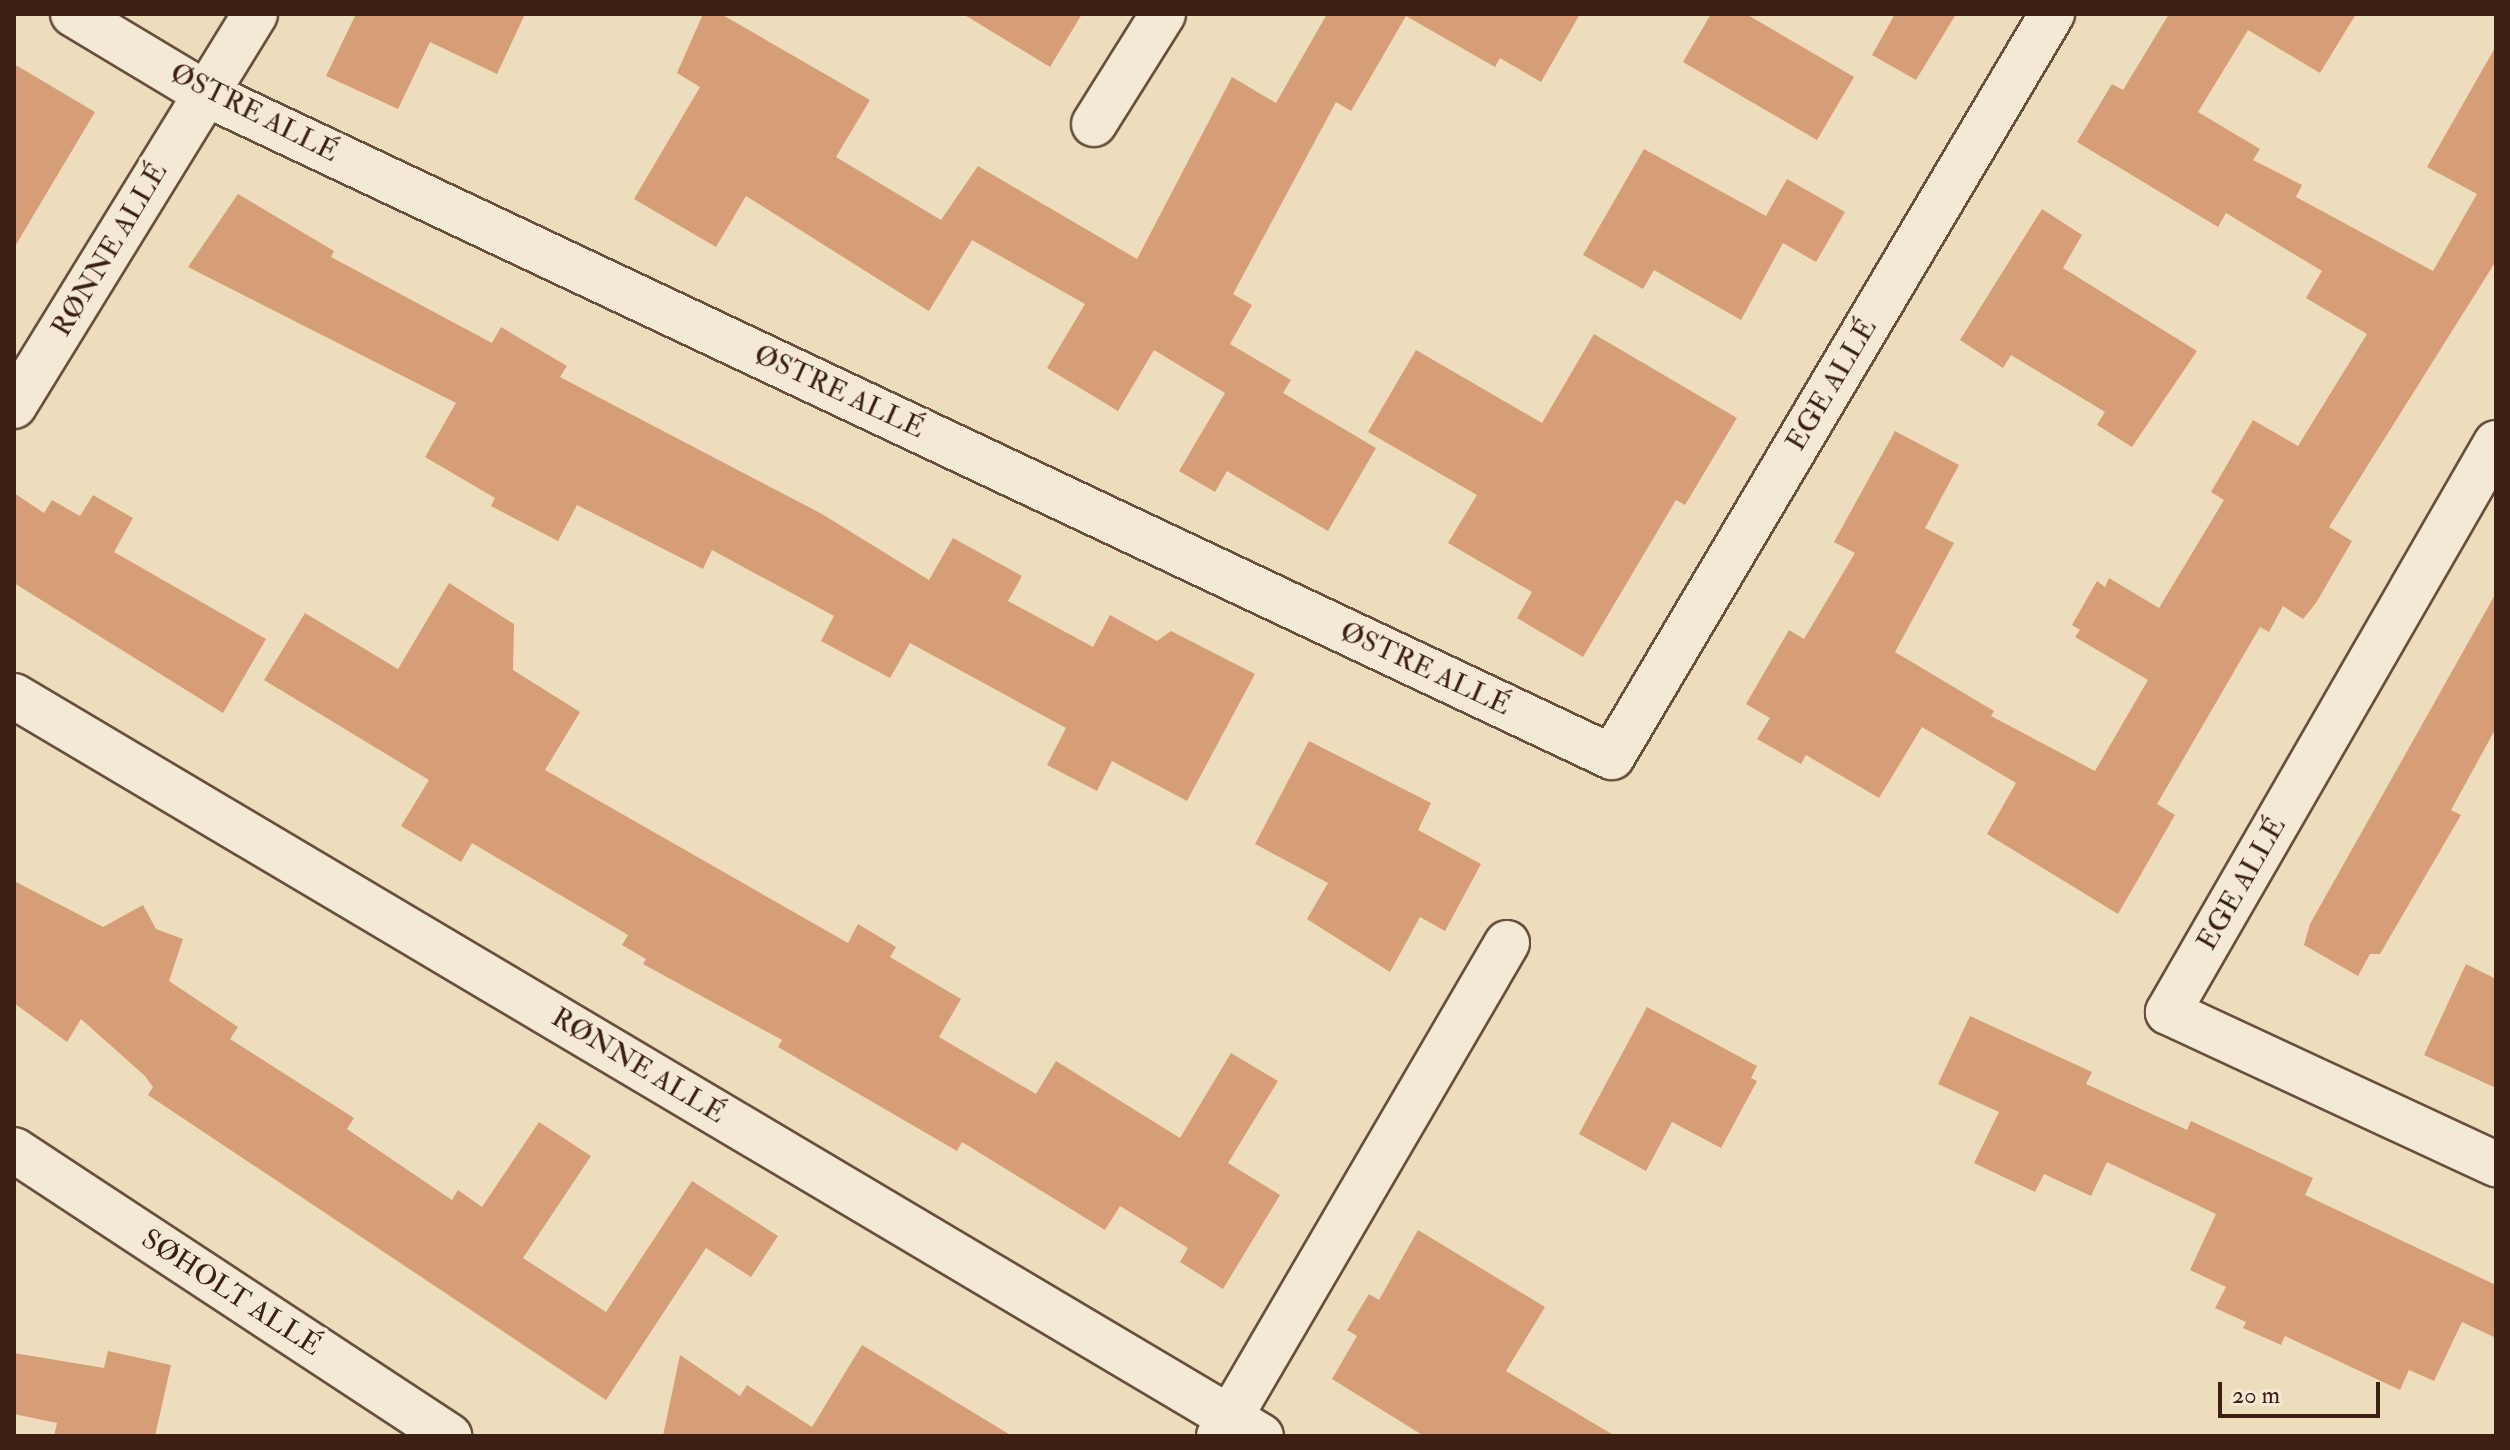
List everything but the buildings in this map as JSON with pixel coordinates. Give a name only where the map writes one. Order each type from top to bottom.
[{"type":"street","name":"ØSTRE ALLÉ","points":[[73,14],[206,94],[1612,757]]},
{"type":"street","points":[[206,94],[255,14]]},
{"type":"street","points":[[1094,124],[1163,14]]},
{"type":"street","name":"EGE ALLÉ","points":[[1612,757],[2052,14]]},
{"type":"street","name":"RØNNE ALLÉ","points":[[14,406],[206,94]]},
{"type":"street","name":"EGE ALLÉ","points":[[2496,443],[2168,1012],[2496,1164]]},
{"type":"street","name":"RØNNE ALLÉ","points":[[14,696],[1237,1430]]},
{"type":"street","points":[[1237,1430],[1507,943]]},
{"type":"street","name":"SØHOLT ALLÉ","points":[[14,1150],[449,1436]]}]
